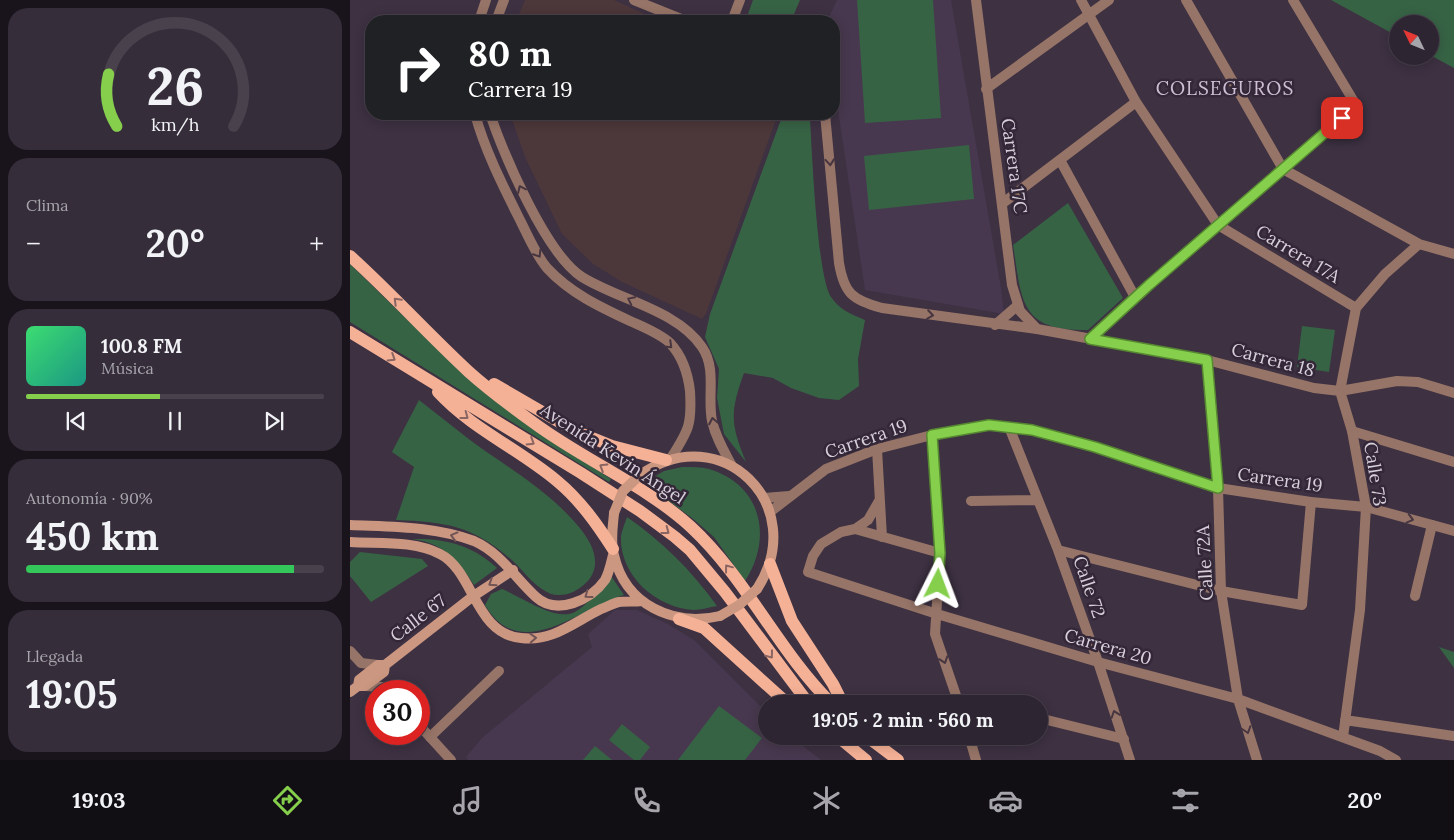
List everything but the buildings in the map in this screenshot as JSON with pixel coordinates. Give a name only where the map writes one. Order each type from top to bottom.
[{"type":"main road","name":"Avenida Kevin Ángel","points":[[350,256],[470,372],[537,425],[647,494],[689,525],[722,560],[802,668],[824,695]]},
{"type":"main road","name":"Avenida Kevin Ángel","points":[[350,332],[581,473],[640,511],[675,537],[690,550],[725,592],[802,695]]},
{"type":"main road","points":[[470,372],[575,431],[612,446],[669,459],[702,456],[732,466],[755,485],[764,498],[770,512],[774,543],[770,564],[757,589],[739,606],[720,616],[693,620],[679,619]]},
{"type":"main road","points":[[430,382],[459,412],[557,481],[594,520],[613,552],[623,579],[642,601],[653,609],[704,628],[778,695]]},
{"type":"main road","points":[[350,525],[425,529],[475,542],[513,570],[537,598],[556,605],[572,604],[588,596],[602,583],[613,552],[614,513],[623,491],[640,475],[669,459]]},
{"type":"main road","points":[[350,542],[422,547],[441,554],[456,567],[472,596],[490,621],[504,634],[519,638],[536,639],[556,634],[589,615],[618,602],[642,601]]},
{"type":"main road","points":[[770,564],[792,621],[834,684],[839,695]]},
{"type":"main road","name":"Calle 67","points":[[358,686],[472,596],[513,570]]},
{"type":"main road","points":[[846,745],[866,760]]},
{"type":"main road","points":[[878,745],[898,760]]},
{"type":"street","points":[[481,15],[486,0]]},
{"type":"street","points":[[498,15],[504,0]]},
{"type":"street","points":[[634,0],[671,15]]},
{"type":"street","points":[[734,15],[740,0]]},
{"type":"street","name":"Carrera 17C","points":[[976,0],[1012,285],[1018,305],[1037,329]]},
{"type":"street","name":"Carrera 17A","points":[[1081,0],[1136,102],[1218,225],[1356,308]]},
{"type":"street","points":[[986,89],[1109,0]]},
{"type":"street","points":[[1186,0],[1283,169],[1419,244],[1454,254]]},
{"type":"street","points":[[1090,339],[1135,297],[1356,106],[1293,0]]},
{"type":"street","points":[[1003,203],[1136,102]]},
{"type":"street","points":[[477,120],[508,196],[537,254],[547,268],[573,292],[651,331],[669,343],[679,356],[689,377],[691,419],[686,434],[669,459]]},
{"type":"street","points":[[492,120],[522,192],[564,261],[582,277],[662,315],[689,331],[703,348],[711,370],[712,419],[718,440],[732,466]]},
{"type":"street","name":"Carrera 18","points":[[826,120],[842,281],[847,292],[859,301],[882,308],[995,325],[1037,329],[1207,360],[1314,388],[1340,391],[1397,382],[1418,382],[1454,393]]},
{"type":"street","points":[[1060,160],[1135,297]]},
{"type":"street","name":"Calle 73","points":[[1343,737],[1360,610],[1366,507],[1352,431],[1340,391],[1356,308],[1385,274],[1419,244]]},
{"type":"street","points":[[995,325],[1018,305]]},
{"type":"street","name":"Calle 72A","points":[[1207,360],[1218,488],[1221,590],[1238,699],[1257,760]]},
{"type":"street","name":"Carrera 19","points":[[770,512],[826,469],[877,449],[932,435],[989,425],[1032,430],[1095,447],[1218,488],[1311,502],[1366,507],[1454,531]]},
{"type":"street","name":"Calle 72","points":[[1009,427],[1058,550],[1098,662],[1130,760]]},
{"type":"street","points":[[1352,431],[1454,462]]},
{"type":"street","points":[[932,435],[940,553],[935,634],[957,695]]},
{"type":"street","points":[[877,449],[882,537]]},
{"type":"street","points":[[764,498],[792,495]]},
{"type":"street","points":[[971,501],[1038,500]]},
{"type":"street","points":[[855,529],[868,520],[879,501]]},
{"type":"street","points":[[1058,550],[1221,590],[1302,605],[1311,502]]},
{"type":"street","points":[[1416,596],[1432,525]]},
{"type":"street","points":[[855,529],[940,553]]},
{"type":"street","name":"Carrera 20","points":[[855,529],[841,532],[821,544],[813,556],[808,572],[937,614],[1098,662],[1238,699],[1343,737],[1382,756],[1396,760]]},
{"type":"street","points":[[350,651],[360,663],[382,667],[384,680]]},
{"type":"street","points":[[358,686],[360,663]]},
{"type":"street","points":[[446,759],[430,737],[499,670]]},
{"type":"street","points":[[1048,720],[1124,739]]},
{"type":"street","points":[[1345,720],[1454,736]]},
{"type":"street","points":[[972,745],[976,760]]},
{"type":"shaded area","points":[[525,0],[614,0],[647,15],[519,15]]},
{"type":"shaded area","points":[[837,0],[951,0],[1004,314],[865,290],[840,120],[840,15],[830,15]]},
{"type":"shaded area","points":[[512,120],[776,120],[706,314],[702,319],[622,282],[593,264],[562,234],[525,157]]},
{"type":"shaded area","points":[[615,610],[637,610],[668,624],[694,640],[758,704],[758,745],[802,745],[821,760],[468,760],[466,757],[482,738],[592,647],[588,634]]},
{"type":"green space","points":[[753,0],[800,0],[794,15],[748,14]]},
{"type":"green space","points":[[857,0],[933,0],[941,118],[865,123]]},
{"type":"green space","points":[[1331,0],[1454,0],[1454,68],[1439,60],[1439,15],[1389,15],[1389,32]]},
{"type":"green space","points":[[781,120],[810,120],[816,212],[826,285],[831,297],[838,305],[850,314],[865,320],[858,359],[859,386],[839,400],[819,398],[791,388],[773,378],[744,373],[736,398],[734,418],[737,437],[746,462],[724,434],[717,398],[719,369],[705,337],[710,314]]},
{"type":"green space","points":[[969,145],[974,199],[869,210],[864,156]]},
{"type":"green space","points":[[1068,203],[1123,298],[1088,330],[1066,329],[1049,325],[1037,319],[1028,309],[1023,297],[1016,265],[1013,245]]},
{"type":"green space","points":[[350,264],[463,374],[533,429],[611,479],[609,482],[350,322]]},
{"type":"green space","points":[[1302,326],[1335,330],[1329,372],[1297,367]]},
{"type":"green space","points":[[419,400],[470,440],[541,491],[579,527],[591,545],[595,562],[594,571],[583,586],[568,594],[551,594],[536,584],[500,550],[473,533],[460,528],[431,522],[396,520],[414,467],[392,452]]},
{"type":"green space","points":[[682,467],[709,469],[727,477],[741,487],[751,500],[757,515],[760,531],[759,548],[754,564],[745,581],[714,537],[692,518],[644,483],[664,471]]},
{"type":"green space","points":[[627,517],[653,536],[676,557],[717,606],[697,610],[680,608],[666,603],[642,587],[626,564],[622,550],[621,536]]},
{"type":"green space","points":[[412,539],[458,544],[488,560],[497,568],[474,585],[456,560],[441,548]]},
{"type":"green space","points":[[360,552],[422,559],[428,566],[371,602],[350,576],[350,562]]},
{"type":"green space","points":[[611,576],[624,595],[570,620],[533,632],[515,631],[499,622],[485,605],[491,594],[502,589],[548,611],[567,614],[575,612],[585,605]]},
{"type":"green space","points":[[1439,647],[1454,652],[1454,668]]},
{"type":"green space","points":[[719,706],[758,735],[758,743],[745,760],[678,760]]},
{"type":"green space","points":[[622,724],[650,747],[640,760],[634,760],[609,740]]},
{"type":"green space","points":[[595,746],[612,760],[583,760]]},
{"type":"district","name":"COLSEGUROS","points":[[1225,88]]},
{"type":"route","points":[[938,584],[940,553],[932,435],[989,425],[1032,430],[1095,447],[1218,488],[1207,360],[1090,339],[1135,297],[1342,118]]}]
